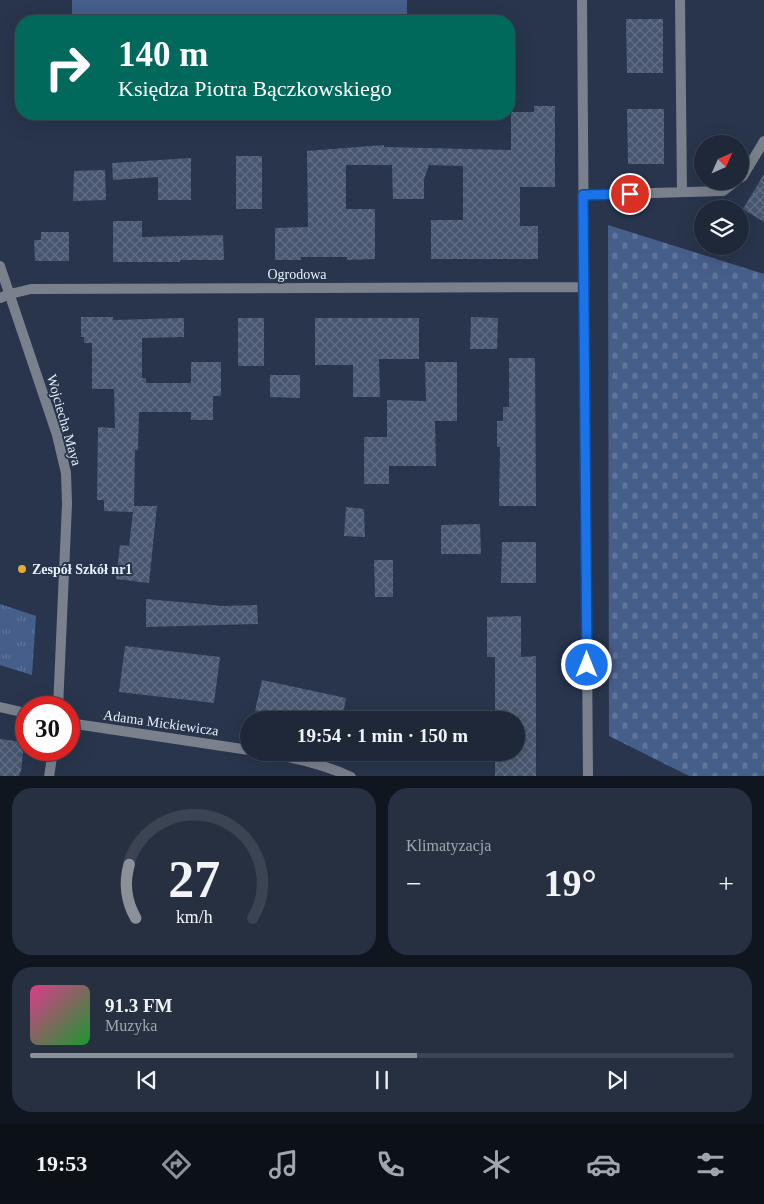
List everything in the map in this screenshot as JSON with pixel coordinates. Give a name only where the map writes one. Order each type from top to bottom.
[{"type":"street","points":[[582,0],[588,776]]},
{"type":"street","points":[[680,0],[682,192]]},
{"type":"street","points":[[749,166],[764,141]]},
{"type":"street","points":[[583,195],[724,190]]},
{"type":"street","name":"Wojciecha Maya","points":[[0,266],[5,296],[57,435],[66,473],[68,504],[59,696]]},
{"type":"street","name":"Ogrodowa","points":[[5,296],[31,289],[584,287]]},
{"type":"street","points":[[0,707],[15,710]]},
{"type":"street","name":"Adama Mickiewicza","points":[[80,725],[240,749]]},
{"type":"street","points":[[49,776],[51,761]]},
{"type":"street","points":[[303,761],[351,776]]},
{"type":"green space","points":[[72,0],[407,0],[407,15],[72,15]]},
{"type":"green space","points":[[608,225],[694,252],[694,255],[704,255],[764,274],[764,776],[689,776],[609,736]]},
{"type":"green space","points":[[0,604],[36,616],[32,675],[0,665]]},
{"type":"building","points":[[626,19],[663,19],[663,73],[627,73]]},
{"type":"building","points":[[534,106],[555,106],[555,187],[520,187],[520,226],[538,226],[538,259],[431,259],[431,220],[463,220],[463,166],[429,165],[424,179],[424,199],[393,199],[392,165],[346,165],[346,209],[375,209],[375,259],[347,260],[347,257],[301,257],[301,260],[275,260],[275,228],[308,227],[307,151],[384,145],[384,147],[511,150],[511,120],[515,120],[515,112],[534,112]]},
{"type":"building","points":[[627,109],[664,109],[664,164],[628,164]]},
{"type":"building","points":[[236,156],[262,156],[262,209],[236,209]]},
{"type":"building","points":[[191,158],[191,200],[158,200],[158,177],[113,180],[112,163]]},
{"type":"building","points":[[105,170],[106,200],[73,201],[74,171]]},
{"type":"building","points":[[764,174],[764,222],[749,213],[748,200]]},
{"type":"building","points":[[113,221],[142,221],[142,237],[223,235],[224,260],[113,262]]},
{"type":"building","points":[[41,232],[69,232],[69,261],[35,261],[34,240],[41,240]]},
{"type":"building","points":[[81,317],[113,317],[113,320],[184,318],[184,337],[142,338],[142,378],[146,378],[146,383],[191,383],[191,362],[221,362],[221,396],[213,396],[213,420],[191,420],[191,412],[139,412],[138,450],[135,450],[134,506],[157,506],[149,583],[116,579],[120,545],[129,546],[133,512],[104,511],[104,500],[97,500],[98,427],[115,428],[114,389],[92,389],[92,343],[84,343],[84,337],[81,337]]},
{"type":"building","points":[[471,317],[498,318],[497,349],[470,349]]},
{"type":"building","points":[[238,318],[264,318],[264,366],[238,366]]},
{"type":"building","points":[[315,318],[419,318],[419,359],[379,359],[380,397],[353,397],[353,365],[315,365]]},
{"type":"building","points":[[509,358],[535,358],[536,506],[499,506],[500,447],[497,447],[497,421],[503,421],[503,407],[509,407]]},
{"type":"building","points":[[425,362],[457,362],[457,421],[435,421],[436,466],[389,466],[389,484],[364,484],[364,437],[387,437],[387,400],[426,401]]},
{"type":"building","points":[[270,375],[300,375],[300,398],[270,397]]},
{"type":"building","points":[[346,507],[364,509],[365,537],[344,536]]},
{"type":"building","points":[[480,524],[481,554],[441,554],[441,525]]},
{"type":"building","points":[[502,542],[536,542],[536,583],[501,583]]},
{"type":"building","points":[[374,560],[393,560],[393,597],[375,597]]},
{"type":"building","points":[[146,599],[224,606],[257,605],[258,624],[146,627]]},
{"type":"building","points":[[521,616],[521,657],[536,656],[536,776],[495,776],[495,761],[525,761],[525,711],[495,711],[495,657],[487,657],[487,617]]},
{"type":"building","points":[[125,646],[220,657],[214,703],[119,692]]},
{"type":"building","points":[[262,680],[346,698],[344,711],[255,711]]},
{"type":"building","points":[[0,739],[15,741],[15,761],[22,761],[19,776],[0,776]]},
{"type":"place","name":"Zespół Szkół nr1","points":[[22,569]]},
{"type":"route","points":[[587,665],[583,195],[630,194]]}]
